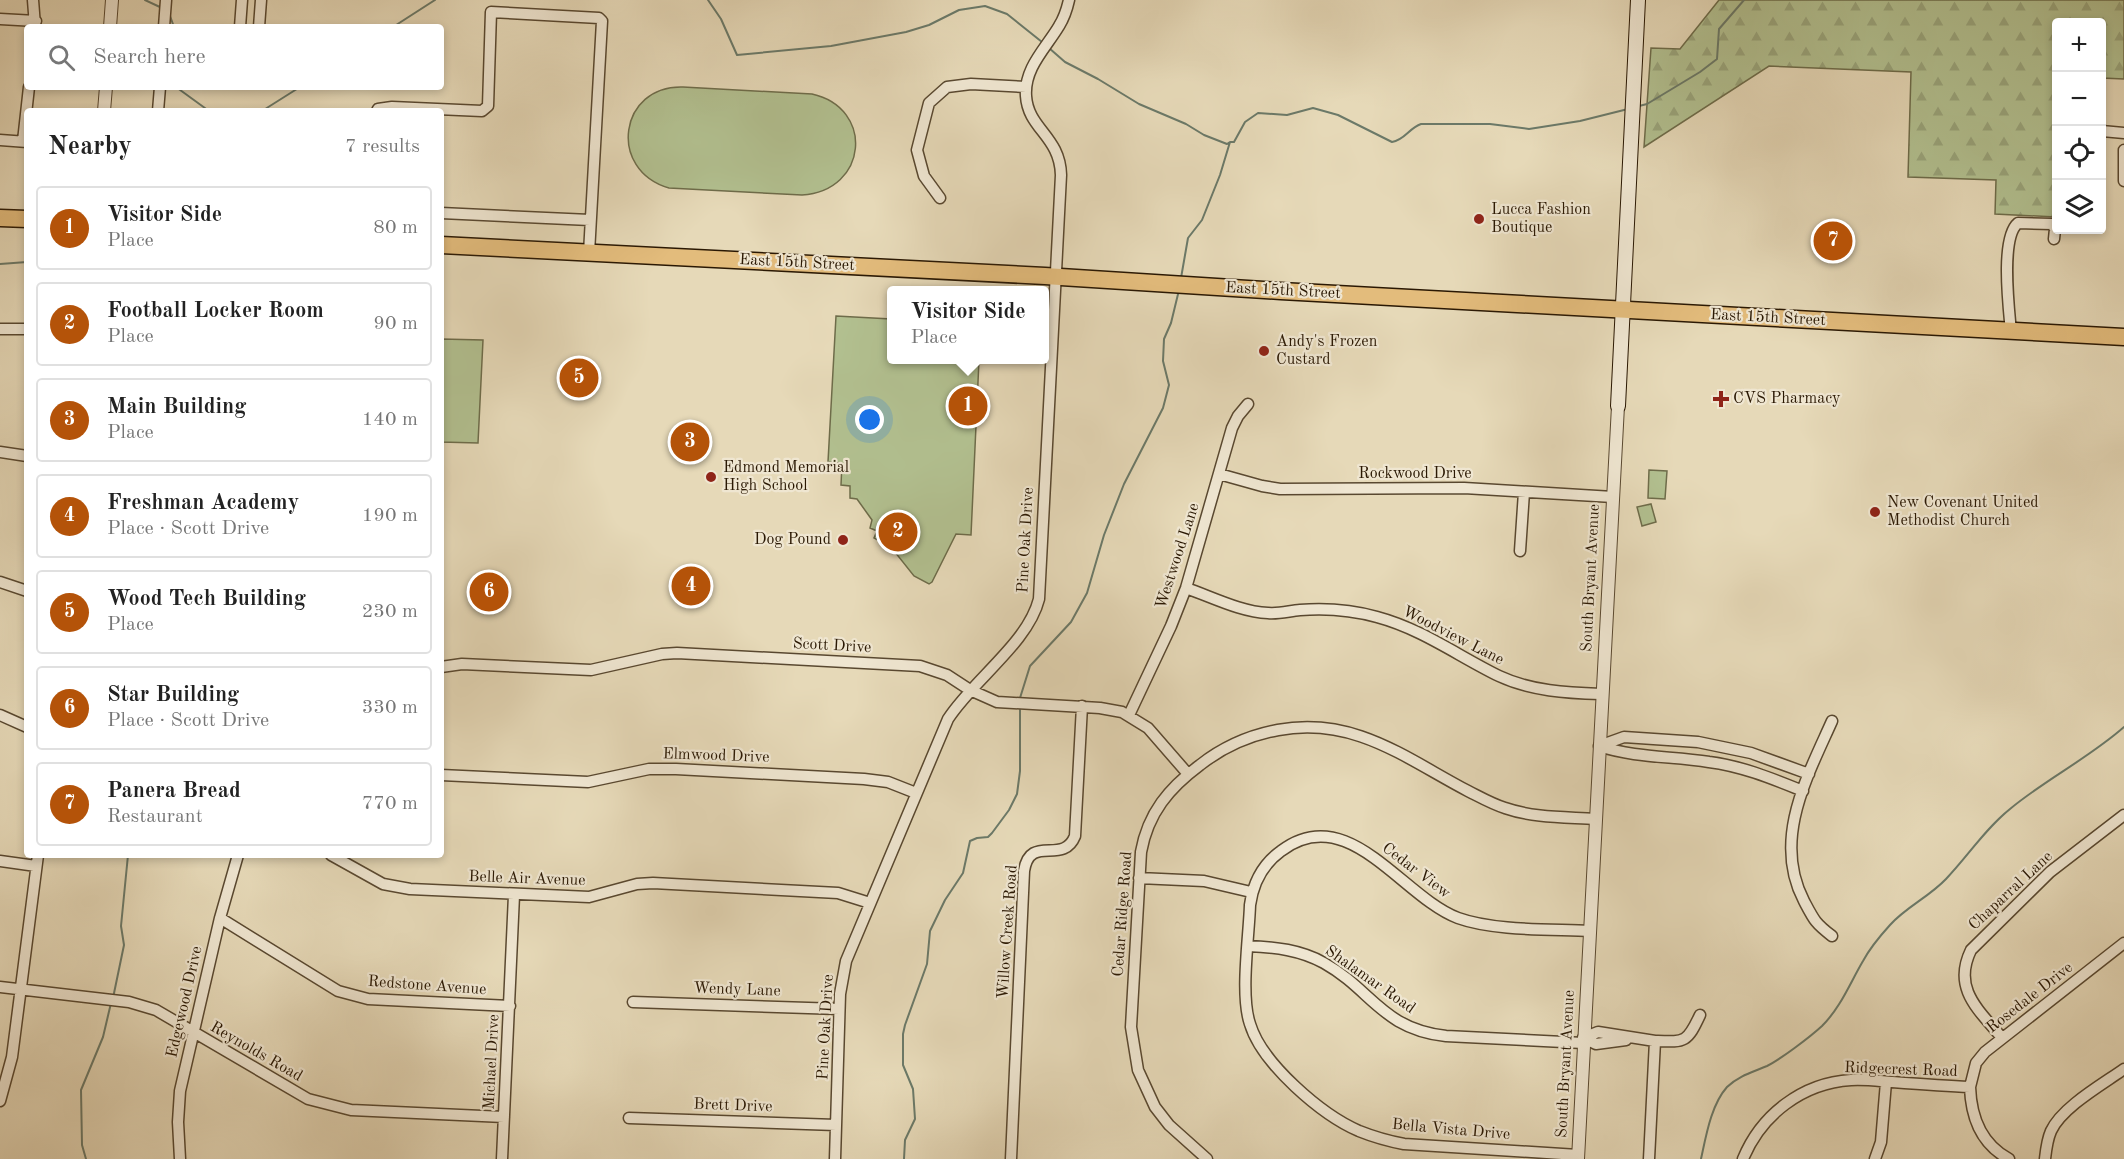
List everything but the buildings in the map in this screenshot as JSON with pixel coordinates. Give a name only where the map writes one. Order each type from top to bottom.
[{"type":"main road","name":"South Bryant Avenue","points":[[1618,405],[1638,0]]},
{"type":"main road","points":[[0,218],[24,219]]},
{"type":"main road","name":"East 15th Street","points":[[444,245],[2124,337]]},
{"type":"street","points":[[0,19],[35,24],[33,0]]},
{"type":"street","points":[[110,24],[112,0]]},
{"type":"street","points":[[164,24],[166,0]]},
{"type":"street","points":[[240,24],[242,0]]},
{"type":"street","points":[[259,24],[261,0]]},
{"type":"street","points":[[940,198],[924,176],[917,150],[929,103],[947,87],[971,84],[1026,87],[1038,56],[1060,26],[1069,0]]},
{"type":"street","points":[[444,109],[482,111],[488,106],[491,12],[599,18],[602,21],[589,254]]},
{"type":"street","name":"Pine Oak Drive","points":[[835,1159],[839,1009],[841,981],[846,961],[948,719],[970,690],[1020,634],[1034,614],[1039,599],[1061,175],[1059,159],[1049,139],[1035,123],[1026,98],[1026,87]]},
{"type":"street","points":[[27,108],[29,90]]},
{"type":"street","points":[[104,108],[106,90]]},
{"type":"street","points":[[158,108],[160,90]]},
{"type":"street","points":[[383,108],[392,106],[428,108]]},
{"type":"street","points":[[2106,132],[2124,133]]},
{"type":"street","points":[[0,140],[24,141]]},
{"type":"street","points":[[2124,150],[2124,181]]},
{"type":"street","points":[[444,213],[590,220]]},
{"type":"street","points":[[2011,332],[2007,248],[2014,226],[2018,223],[2052,224],[2055,229],[2054,239]]},
{"type":"street","points":[[0,329],[24,329]]},
{"type":"street","name":"Westwood Lane","points":[[1129,715],[1171,626],[1186,588],[1232,428],[1248,404]]},
{"type":"street","name":"South Bryant Avenue","points":[[1578,1157],[1618,405]]},
{"type":"street","points":[[0,452],[24,456]]},
{"type":"street","name":"Rockwood Drive","points":[[1219,474],[1280,489],[1464,488],[1612,497]]},
{"type":"street","points":[[1520,551],[1524,492]]},
{"type":"street","points":[[0,582],[24,590]]},
{"type":"street","name":"Woodview Lane","points":[[1186,588],[1264,613],[1329,609],[1375,616],[1398,623],[1431,638],[1500,677],[1561,693],[1601,694]]},
{"type":"street","name":"Scott Drive","points":[[444,666],[462,664],[591,670],[657,655],[677,653],[920,666],[947,675],[970,690],[997,702],[1082,706],[1129,715],[1148,728],[1188,774]]},
{"type":"street","name":"Willow Creek Road","points":[[1011,1159],[1024,871],[1026,860],[1032,853],[1041,850],[1062,850],[1069,846],[1075,836],[1082,706]]},
{"type":"street","points":[[0,715],[24,726]]},
{"type":"street","points":[[1832,721],[1809,774],[1791,834],[1791,866],[1797,888],[1816,925],[1832,936]]},
{"type":"street","name":"Cedar Ridge Road","points":[[1207,1159],[1169,1125],[1155,1107],[1138,1070],[1131,1027],[1141,852],[1150,819],[1166,795],[1188,774],[1216,754],[1264,732],[1290,728],[1336,728],[1383,744],[1463,788],[1505,808],[1534,815],[1595,819]]},
{"type":"street","points":[[1599,746],[1624,737],[1698,742],[1751,753],[1809,774]]},
{"type":"street","points":[[1599,746],[1623,754],[1711,762],[1749,771],[1803,791]]},
{"type":"street","name":"Elmwood Drive","points":[[444,775],[588,782],[650,769],[669,768],[864,778],[888,782],[916,793]]},
{"type":"street","name":"Chaparral Lane","points":[[2002,1038],[1971,1000],[1966,990],[1963,972],[1965,961],[1971,950],[2050,872],[2124,815]]},
{"type":"street","name":"Cedar View","points":[[1251,892],[1266,865],[1286,847],[1306,839],[1335,838],[1360,848],[1433,904],[1461,919],[1488,925],[1590,931]]},
{"type":"street","name":"Edgewood Drive","points":[[180,1159],[178,1122],[180,1092],[220,918],[237,858]]},
{"type":"street","name":"Belle Air Avenue","points":[[337,858],[383,884],[410,889],[589,897],[637,884],[653,883],[838,893],[870,903]]},
{"type":"street","points":[[0,861],[37,860],[12,1057],[0,1101]]},
{"type":"street","points":[[1139,878],[1204,881],[1251,892]]},
{"type":"street","name":"Bella Vista Drive","points":[[1251,892],[1246,1006],[1250,1024],[1266,1056],[1318,1105],[1338,1120],[1379,1139],[1404,1144],[1578,1157]]},
{"type":"street","name":"Michael Drive","points":[[502,1159],[514,895]]},
{"type":"street","name":"Redstone Avenue","points":[[220,918],[338,991],[368,999],[510,1006]]},
{"type":"street","name":"Rosedale Drive","points":[[1970,1087],[1976,1063],[1985,1052],[2124,944]]},
{"type":"street","name":"Shalamar Road","points":[[1248,946],[1289,950],[1326,964],[1393,1018],[1427,1033],[1446,1036],[1583,1041],[1596,1044],[1635,1039],[1683,1040],[1691,1035],[1700,1015]]},
{"type":"street","name":"Reynolds Road","points":[[0,987],[138,1004],[156,1010],[297,1093],[330,1106],[351,1110],[504,1117]]},
{"type":"street","name":"Wendy Lane","points":[[633,1002],[839,1009]]},
{"type":"street","points":[[1649,1159],[1655,1041]]},
{"type":"street","points":[[2044,1159],[2051,1131],[2057,1121],[2073,1106],[2124,1069]]},
{"type":"street","name":"Ridgecrest Road","points":[[1743,1159],[1758,1130],[1773,1113],[1798,1095],[1820,1086],[1851,1080],[1970,1087],[1970,1101],[1978,1129],[1993,1148],[2008,1159]]},
{"type":"street","points":[[1875,1159],[1881,1142],[1886,1082]]},
{"type":"street","name":"Brett Drive","points":[[629,1118],[836,1125]]},
{"type":"green space","points":[[1719,0],[2124,0],[2124,79],[2106,78],[2106,18],[2052,18],[2052,217],[1995,214],[1996,180],[1908,177],[1911,72],[1769,66],[1644,147],[1651,48],[1680,49]]},
{"type":"green space","points":[[683,87],[812,94],[832,102],[846,115],[854,131],[855,148],[851,165],[840,180],[824,190],[802,195],[669,188],[649,178],[636,164],[629,148],[629,130],[634,113],[645,99],[661,90]]},
{"type":"green space","points":[[836,316],[887,319],[887,364],[979,364],[971,535],[956,534],[929,584],[914,576],[891,547],[874,538],[877,531],[870,528],[872,520],[857,499],[850,498],[850,486],[841,485],[842,463],[828,462]]},
{"type":"green space","points":[[444,339],[483,340],[478,443],[444,442]]},
{"type":"green space","points":[[1649,470],[1667,471],[1665,499],[1648,498]]},
{"type":"green space","points":[[1651,504],[1656,522],[1642,526],[1637,507]]},
{"type":"waterway","points":[[145,0],[162,8]]},
{"type":"waterway","points":[[398,24],[435,0]]},
{"type":"waterway","points":[[708,0],[721,19],[737,55],[831,46],[906,32],[929,25],[959,10],[985,6],[1007,14],[1042,42]]},
{"type":"waterway","points":[[1639,106],[1647,104],[1717,59],[1719,29],[1744,0]]},
{"type":"waterway","points":[[170,16],[173,24]]},
{"type":"waterway","points":[[1049,48],[1065,62],[1139,104],[1186,124],[1204,135],[1227,144],[1230,142]]},
{"type":"waterway","points":[[180,90],[205,108]]},
{"type":"waterway","points":[[267,108],[295,90]]},
{"type":"waterway","points":[[1181,278],[1188,238],[1202,220],[1230,142],[1234,142],[1245,122],[1258,113],[1287,115],[1313,108],[1338,115],[1392,142],[1421,124],[1490,124],[1529,129],[1580,121],[1628,109]]},
{"type":"waterway","points":[[0,264],[24,262]]},
{"type":"waterway","points":[[1020,698],[1030,666],[1071,622],[1087,593],[1104,535],[1124,484],[1163,408],[1169,385],[1163,361],[1164,339],[1171,323],[1179,290]]},
{"type":"waterway","points":[[904,1159],[905,1140],[915,1119],[913,1089],[903,1065],[905,1025],[927,964],[930,931],[945,900],[963,873],[970,841],[988,837],[1009,810],[1017,794],[1020,771],[1020,710]]},
{"type":"waterway","points":[[1701,1159],[1713,1112],[1721,1094],[1727,1087],[1741,1077],[1780,1058],[1822,1026],[1840,1003],[1869,951],[1896,919],[1939,885],[2010,809],[2124,727]]},
{"type":"waterway","points":[[113,998],[124,945],[121,926],[128,858]]},
{"type":"waterway","points":[[86,1159],[82,1145],[81,1090],[103,1037],[111,1003]]},
{"type":"place","name":"Lucca Fashion Boutique","points":[[1479,219]]},
{"type":"place","name":"Panera Bread","points":[[1833,241]]},
{"type":"place","name":"Andy's Frozen Custard","points":[[1264,351]]},
{"type":"place","name":"Wood Tech Building","points":[[579,378]]},
{"type":"place","name":"CVS Pharmacy","points":[[1721,399]]},
{"type":"place","name":"Visitor Side","points":[[968,406]]},
{"type":"place","name":"Main Building","points":[[690,442]]},
{"type":"place","name":"Edmond Memorial High School","points":[[711,477]]},
{"type":"place","name":"New Covenant United Methodist Church","points":[[1875,512]]},
{"type":"place","name":"Football Locker Room","points":[[898,532]]},
{"type":"place","name":"Dog Pound","points":[[843,540]]},
{"type":"place","name":"Freshman Academy","points":[[691,586]]},
{"type":"place","name":"Star Building","points":[[489,592]]}]
